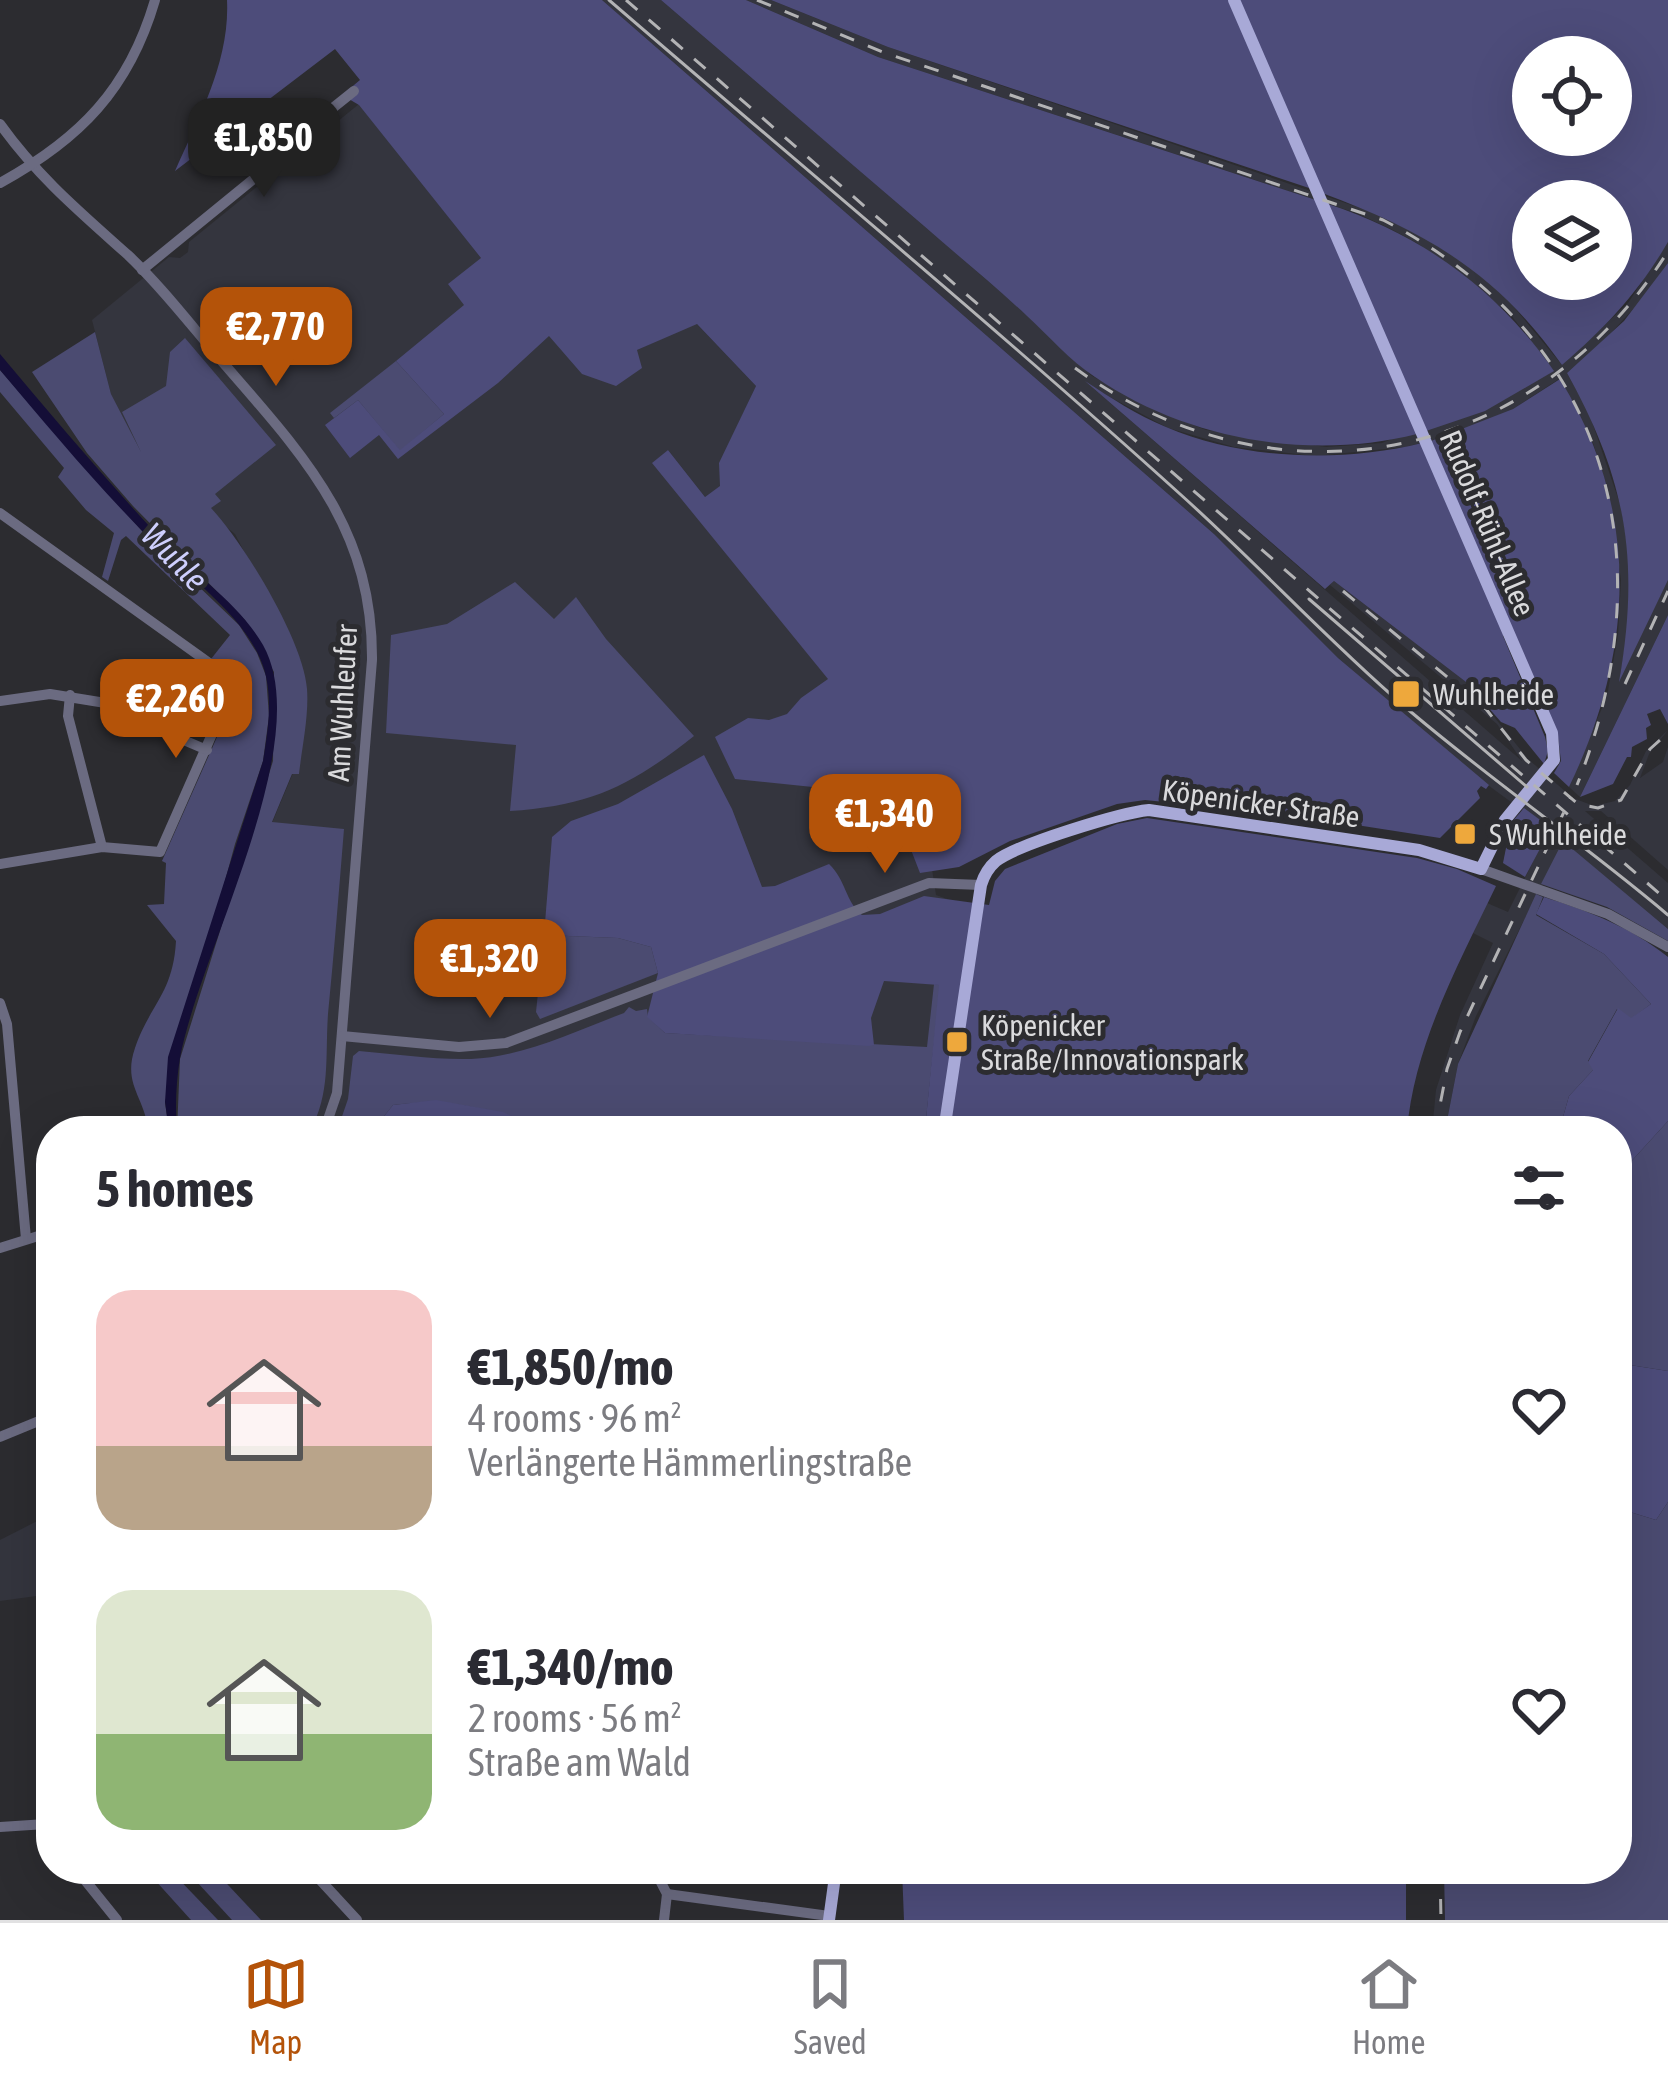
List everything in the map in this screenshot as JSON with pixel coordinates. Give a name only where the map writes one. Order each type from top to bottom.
[{"type":"main road","name":"Rudolf-Rühl-Allee","points":[[1234,0],[1552,733],[1555,750],[1547,770],[1504,820],[1481,869]]},
{"type":"main road","name":"Köpenicker Straße","points":[[981,885],[985,873],[1004,856],[1116,816],[1149,810],[1419,850],[1481,869]]},
{"type":"main road","points":[[946,1116],[981,885]]},
{"type":"main road","points":[[829,1918],[834,1884]]},
{"type":"street","points":[[0,183],[74,134],[104,105],[134,57],[155,0]]},
{"type":"street","points":[[145,273],[299,142],[299,134],[354,91]]},
{"type":"street","name":"Am Wuhleufer","points":[[0,124],[30,166],[145,273],[295,447],[327,490],[362,565],[371,616],[372,660],[337,1093],[329,1116]]},
{"type":"street","points":[[0,513],[230,680],[229,701],[160,852],[102,847],[0,864]]},
{"type":"street","points":[[0,701],[50,694],[124,706],[153,727],[207,750]]},
{"type":"street","points":[[70,695],[68,716],[102,847]]},
{"type":"street","points":[[1481,869],[1608,914],[1668,947]]},
{"type":"street","points":[[342,1036],[459,1047],[506,1043],[934,882],[981,885]]},
{"type":"street","points":[[0,1003],[7,1024],[26,1239]]},
{"type":"street","points":[[0,1248],[36,1236]]},
{"type":"street","points":[[0,1437],[36,1422]]},
{"type":"street","points":[[0,1827],[36,1825]]},
{"type":"street","points":[[88,1884],[118,1920]]},
{"type":"street","points":[[324,1884],[358,1920]]},
{"type":"street","points":[[662,1884],[667,1894],[664,1920]]},
{"type":"street","points":[[667,1894],[829,1918]]},
{"type":"shaded area","name":"Wuhlheide","points":[[227,0],[602,0],[1214,534],[1338,658],[1489,785],[1481,786],[1480,798],[1440,838],[1292,815],[1145,800],[1117,804],[1010,841],[959,867],[920,873],[885,783],[861,792],[735,779],[715,737],[748,718],[769,720],[787,714],[828,679],[652,463],[668,450],[705,497],[720,486],[719,463],[756,386],[697,324],[637,350],[642,368],[616,386],[582,374],[549,336],[498,383],[398,459],[379,435],[350,458],[325,425],[358,400],[400,450],[444,414],[396,361],[464,305],[448,284],[481,258],[359,105],[342,95],[360,80],[335,49],[175,171],[218,67]]},
{"type":"shaded area","points":[[602,0],[661,0],[1092,376],[1206,430],[1326,447],[1382,443],[1553,370],[1511,315],[1417,243],[1391,229],[1356,213],[878,57],[746,0],[771,0],[888,47],[1381,215],[1447,250],[1499,289],[1562,365],[1632,300],[1668,242],[1668,263],[1645,296],[1567,373],[1589,413],[1621,507],[1631,567],[1620,676],[1668,580],[1668,615],[1580,797],[1569,787],[1607,696],[1618,635],[1621,580],[1608,489],[1593,443],[1559,379],[1513,409],[1453,435],[1405,447],[1315,456],[1234,447],[1168,428],[1093,388],[1522,761],[1497,724],[1330,585],[1334,581],[1466,682],[1528,759],[1573,798],[1594,806],[1615,801],[1630,785],[1646,751],[1668,730],[1649,754],[1640,778],[1663,762],[1668,747],[1668,870],[1601,811],[1585,811],[1668,883],[1668,929],[1563,842],[1476,1016],[1458,1064],[1448,1116],[1433,1116],[1436,1090],[1460,1015],[1493,943],[1473,933],[1487,903],[1508,912],[1549,830],[1481,780],[1338,658],[1214,534]]},
{"type":"shaded area","points":[[661,0],[746,0],[878,57],[1316,200],[1417,434],[1334,445],[1250,439],[1209,430],[1131,399],[1077,364],[1002,293]]},
{"type":"shaded area","points":[[771,0],[1228,0],[1312,189],[888,47]]},
{"type":"shaded area","points":[[1238,0],[1668,0],[1668,242],[1632,293],[1632,180],[1512,180],[1512,300],[1626,300],[1562,365],[1485,280],[1427,240],[1322,193]]},
{"type":"shaded area","points":[[359,104],[482,259],[637,350],[696,323],[756,386],[720,463],[721,486],[705,497],[668,450],[653,463],[902,769],[936,895],[950,900],[931,1053],[437,1116],[194,1116],[272,823],[293,773],[299,774],[301,662],[235,534],[148,464],[138,448],[111,394],[92,320],[169,257],[180,258],[188,252],[189,242],[290,160],[299,170],[308,163],[317,155],[321,135]]},
{"type":"shaded area","points":[[1328,204],[1395,232],[1455,268],[1508,315],[1554,371],[1485,411],[1426,431]]},
{"type":"shaded area","name":"Wuhlheide","points":[[1668,263],[1668,580],[1619,682],[1628,598],[1623,523],[1603,450],[1567,373],[1624,321]]},
{"type":"shaded area","points":[[95,332],[111,394],[141,452],[122,412],[166,386],[170,352],[185,338],[276,445],[215,494],[221,501],[211,508],[240,544],[284,620],[307,689],[299,774],[292,774],[272,822],[344,829],[326,1074],[317,1116],[178,1116],[180,1059],[273,761],[274,672],[245,620],[87,453],[32,372]]},
{"type":"shaded area","points":[[396,361],[444,414],[400,451],[358,400],[334,418],[330,413]]},
{"type":"shaded area","points":[[0,370],[149,539],[239,625],[266,676],[269,716],[263,761],[235,844],[165,1102],[167,1116],[145,1116],[131,1072],[141,1033],[166,987],[176,941],[147,905],[164,904],[166,863],[162,861],[233,701],[234,680],[211,659],[230,635],[126,536],[108,581],[102,577],[114,533],[58,477],[64,468],[0,392]]},
{"type":"shaded area","name":"Wuhlheide","points":[[1560,379],[1605,479],[1620,581],[1607,684],[1569,787],[1554,773],[1561,761],[1558,737],[1431,441],[1513,409]]},
{"type":"shaded area","name":"Wuhlheide","points":[[1085,381],[1155,422],[1196,438],[1259,452],[1359,454],[1422,443],[1505,632],[1545,737],[1544,764],[1515,728],[1501,722],[1466,682],[1334,581],[1325,589]]},
{"type":"shaded area","points":[[515,582],[554,619],[576,597],[606,639],[694,736],[609,790],[564,804],[510,811],[516,745],[386,733],[391,635],[447,624]]},
{"type":"shaded area","points":[[1668,615],[1668,724],[1660,709],[1647,714],[1651,725],[1646,728],[1647,739],[1632,747],[1631,757],[1613,784],[1580,797]]},
{"type":"shaded area","points":[[704,755],[732,809],[762,887],[829,864],[862,915],[880,914],[924,896],[989,905],[995,881],[1005,869],[1117,824],[1147,818],[1417,858],[1496,886],[1428,1036],[1409,1116],[926,1116],[939,985],[884,981],[871,1018],[874,1045],[869,1046],[665,1033],[647,1017],[658,973],[651,947],[618,938],[544,935],[552,837],[571,821],[618,804]]},
{"type":"shaded area","points":[[1524,808],[1551,828],[1525,877],[1503,863],[1511,823]]},
{"type":"shaded area","points":[[1563,841],[1668,929],[1668,941],[1607,907],[1541,884]]},
{"type":"shaded area","points":[[1536,894],[1543,897],[1536,915],[1604,954],[1651,1004],[1631,1019],[1617,1009],[1588,1061],[1594,1069],[1569,1096],[1563,1116],[1448,1116],[1458,1064]]},
{"type":"shaded area","points":[[1544,897],[1609,921],[1668,957],[1668,1121],[1632,1161],[1632,1116],[1563,1116],[1569,1096],[1593,1070],[1588,1062],[1618,1008],[1631,1018],[1651,1004],[1604,954],[1536,914]]},
{"type":"shaded area","points":[[544,935],[618,938],[651,947],[658,973],[540,1019],[536,1012]]},
{"type":"shaded area","points":[[934,984],[940,985],[926,1116],[506,1116],[432,1102],[393,1105],[384,1116],[342,1116],[353,1056],[359,1051],[443,1059],[510,1054],[624,1013],[629,1007],[647,1009],[648,1017],[665,1033],[927,1047]]},
{"type":"shaded area","points":[[436,1100],[511,1116],[384,1116],[393,1105]]},
{"type":"shaded area","points":[[1668,1121],[1668,1371],[1632,1365],[1632,1161]]},
{"type":"shaded area","points":[[1632,1365],[1668,1371],[1668,1502],[1656,1520],[1632,1513]]},
{"type":"shaded area","points":[[1668,1502],[1668,1920],[1445,1920],[1444,1884],[1632,1884],[1632,1513],[1656,1520]]},
{"type":"shaded area","points":[[36,1522],[36,1596],[0,1601],[0,1540]]},
{"type":"shaded area","points":[[159,1884],[183,1884],[218,1920],[191,1920]]},
{"type":"shaded area","points":[[199,1884],[227,1884],[261,1920],[232,1920]]},
{"type":"shaded area","points":[[903,1884],[1406,1884],[1406,1920],[904,1920]]},
{"type":"water","name":"Wuhle","points":[[0,354],[162,540],[241,616],[263,645],[276,686],[275,735],[265,790],[191,1014],[180,1058],[177,1116],[167,1116],[168,1057],[263,761],[268,692],[263,665],[235,620],[148,537],[0,370]]},
{"type":"tram line","points":[[609,0],[1110,431],[1404,706],[1668,915]]},
{"type":"tram line","points":[[1309,599],[1527,787]]},
{"type":"railway","points":[[626,0],[1668,901]]},
{"type":"railway","points":[[757,0],[885,53],[1383,220],[1459,268],[1521,325],[1567,389],[1598,460],[1615,536],[1617,617],[1604,700],[1577,785]]},
{"type":"railway","points":[[1075,368],[1153,414],[1235,442],[1317,451],[1398,444],[1476,420],[1548,379],[1613,323],[1668,251]]},
{"type":"railway","points":[[1343,591],[1486,709],[1526,760],[1578,804],[1598,808],[1621,800],[1650,749],[1668,733]]},
{"type":"railway","points":[[1625,684],[1668,591]]},
{"type":"railway","points":[[1438,1116],[1460,1032],[1571,797]]},
{"type":"railway","points":[[1440,1884],[1441,1920]]},
{"type":"place","name":"Wuhlheide","points":[[1406,694]]},
{"type":"place","name":"S Wuhlheide","points":[[1465,834]]},
{"type":"place","name":"Köpenicker Straße/Innovationspark","points":[[957,1042]]}]
